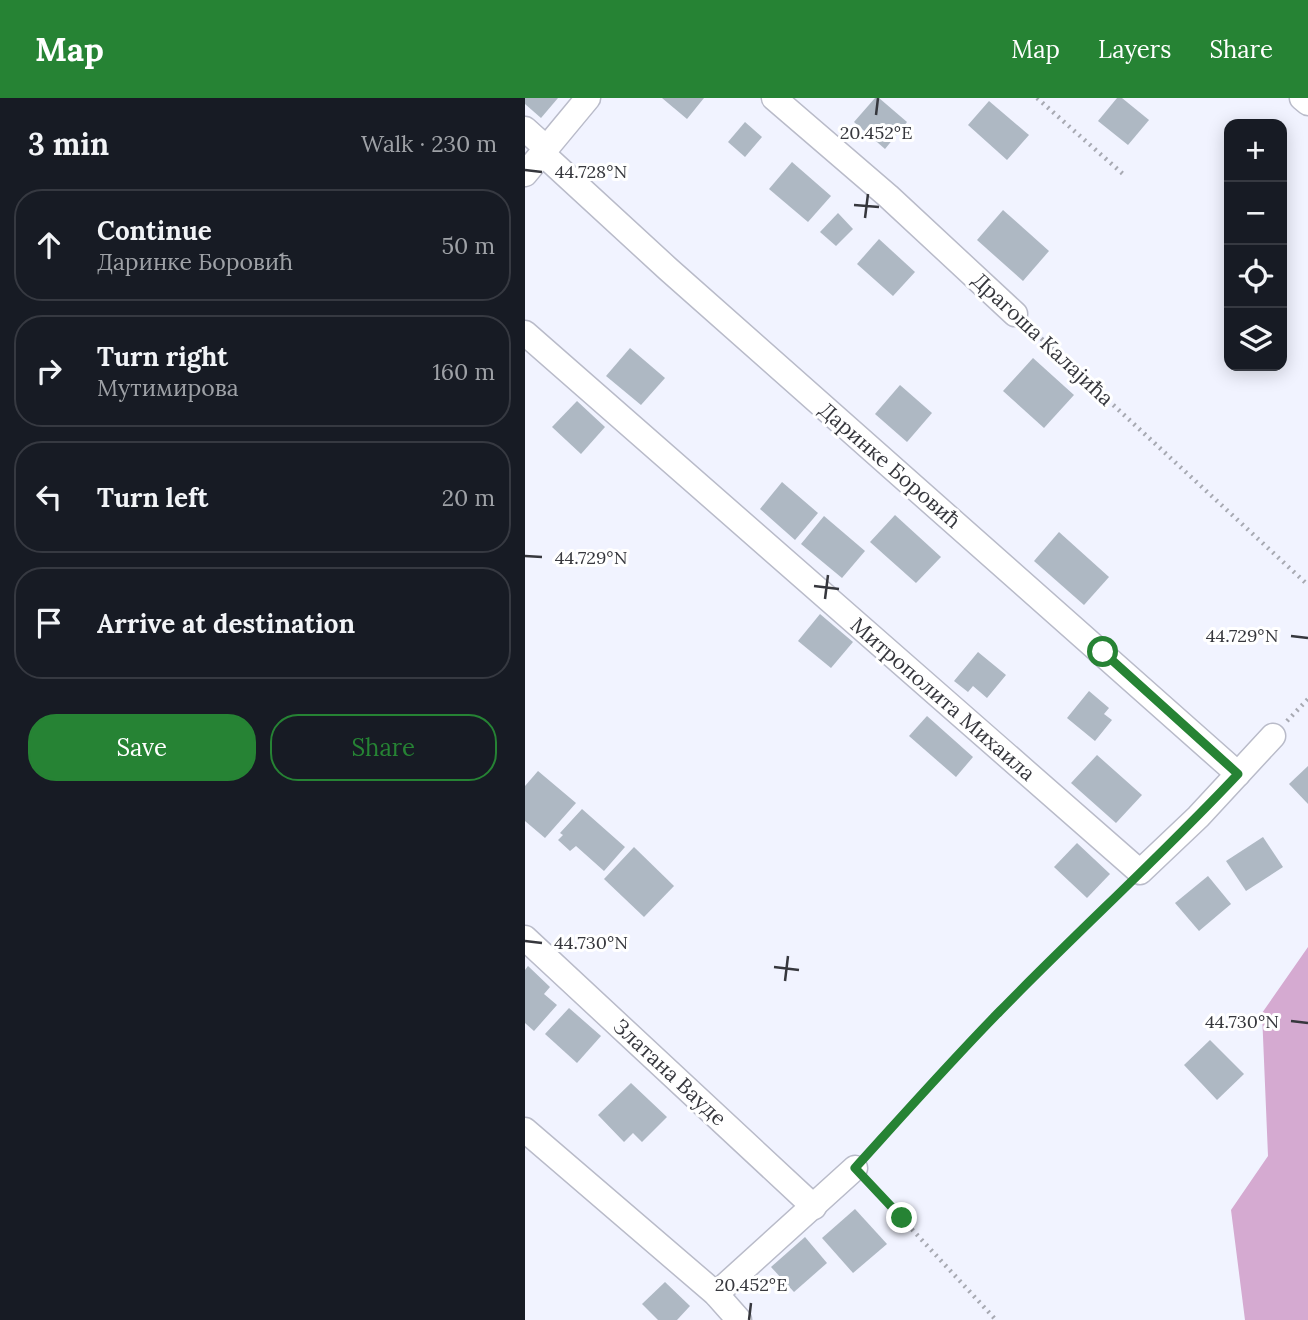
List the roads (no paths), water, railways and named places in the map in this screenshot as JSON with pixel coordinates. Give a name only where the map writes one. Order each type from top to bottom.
[{"type":"street","points":[[525,174],[588,98]]},
{"type":"street","name":"Драгоша Калајића","points":[[774,98],[888,196],[1015,314]]},
{"type":"street","points":[[1302,98],[1308,103]]},
{"type":"street","name":"Даринке Боровић","points":[[525,129],[668,268],[1238,774]]},
{"type":"street","name":"Митрополита Михаила","points":[[525,333],[1140,872],[1198,817],[1238,774]]},
{"type":"street","points":[[1238,774],[1273,736]]},
{"type":"street","name":"Златана Вауде","points":[[525,938],[814,1207]]},
{"type":"street","points":[[525,1130],[716,1294],[739,1320]]},
{"type":"street","points":[[716,1294],[855,1168]]}]
